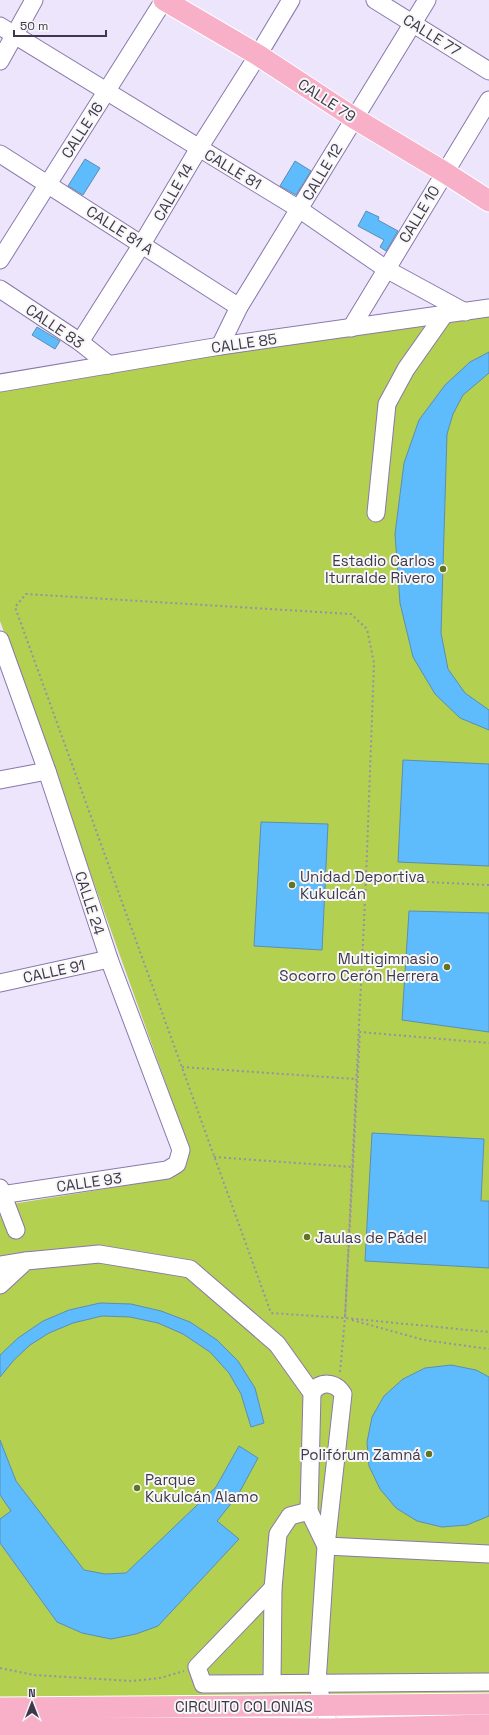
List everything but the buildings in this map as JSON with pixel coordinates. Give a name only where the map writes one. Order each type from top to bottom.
[{"type":"main road","name":"CALLE 79","points":[[164,0],[258,55],[354,118],[489,201]]},
{"type":"main road","name":"CIRCUITO COLONIAS","points":[[0,1708],[489,1704]]},
{"type":"main road","name":"CIRCUITO COLONIAS","points":[[0,1727],[330,1729],[489,1725]]},
{"type":"street","points":[[0,61],[34,0]]},
{"type":"street","name":"CALLE 16","points":[[0,260],[164,0]]},
{"type":"street","name":"CALLE 14","points":[[80,342],[142,244],[199,148],[291,0]]},
{"type":"street","name":"CALLE 77","points":[[375,0],[489,71]]},
{"type":"street","name":"CALLE 12","points":[[220,346],[240,307],[427,0]]},
{"type":"street","name":"CALLE 81","points":[[0,26],[14,36],[299,209],[386,269],[465,312]]},
{"type":"street","name":"CALLE 10","points":[[351,328],[444,172],[489,100]]},
{"type":"street","name":"CALLE 81 A","points":[[0,154],[240,307]]},
{"type":"street","name":"CALLE 83","points":[[0,289],[80,342],[109,365]]},
{"type":"street","name":"CALLE 85","points":[[0,384],[220,346],[489,308]]},
{"type":"street","points":[[376,513],[387,404],[406,369],[444,315]]},
{"type":"street","name":"CALLE 24","points":[[0,640],[47,771],[109,959],[181,1150],[177,1164]]},
{"type":"street","points":[[0,780],[47,771]]},
{"type":"street","name":"CALLE 91","points":[[0,983],[109,959]]},
{"type":"street","name":"CALLE 93","points":[[1,1193],[167,1170],[177,1164]]},
{"type":"street","points":[[1,1193],[16,1230]]},
{"type":"street","points":[[0,1266],[26,1261],[99,1254],[190,1269],[277,1344],[312,1393]]},
{"type":"street","points":[[0,1285],[26,1261]]},
{"type":"street","points":[[326,1546],[309,1511],[312,1393],[316,1387],[323,1385],[339,1387],[343,1394],[326,1546],[317,1683],[330,1729]]},
{"type":"street","points":[[272,1683],[273,1588],[278,1534],[290,1516],[309,1511]]},
{"type":"street","points":[[326,1546],[489,1554]]},
{"type":"street","points":[[202,1706],[203,1684],[197,1667],[273,1588]]},
{"type":"street","points":[[447,1682],[448,1704]]},
{"type":"street","points":[[203,1684],[489,1682]]},
{"type":"street","points":[[382,1683],[384,1705]]},
{"type":"path","points":[[345,1318],[366,879],[374,664],[367,629],[351,614],[26,594],[14,607],[271,1313],[345,1318],[489,1332]]},
{"type":"path","points":[[366,879],[489,885]]},
{"type":"path","points":[[339,1387],[345,1318],[360,1032],[489,1043]]},
{"type":"path","points":[[182,1067],[356,1079]]},
{"type":"path","points":[[214,1157],[352,1168]]},
{"type":"path","points":[[345,1318],[424,1340],[489,1349]]},
{"type":"path","points":[[0,1668],[34,1675],[132,1681],[160,1678],[197,1667]]},
{"type":"green space","name":"Unidad Deportiva Kukulcán","points":[[489,305],[489,1704],[0,1708],[0,1206],[172,1178],[189,1148],[0,621],[0,388]]},
{"type":"place","name":"Estadio Carlos Iturralde Rivero","points":[[443,569]]},
{"type":"place","name":"Unidad Deportiva Kukulcán","points":[[292,885]]},
{"type":"place","name":"Multigimnasio Socorro Cerón Herrera","points":[[447,967]]},
{"type":"place","name":"Jaulas de Pádel","points":[[307,1237]]},
{"type":"place","name":"Polifórum Zamná","points":[[429,1454]]},
{"type":"place","name":"Parque Kukulcán Alamo","points":[[137,1488]]}]
